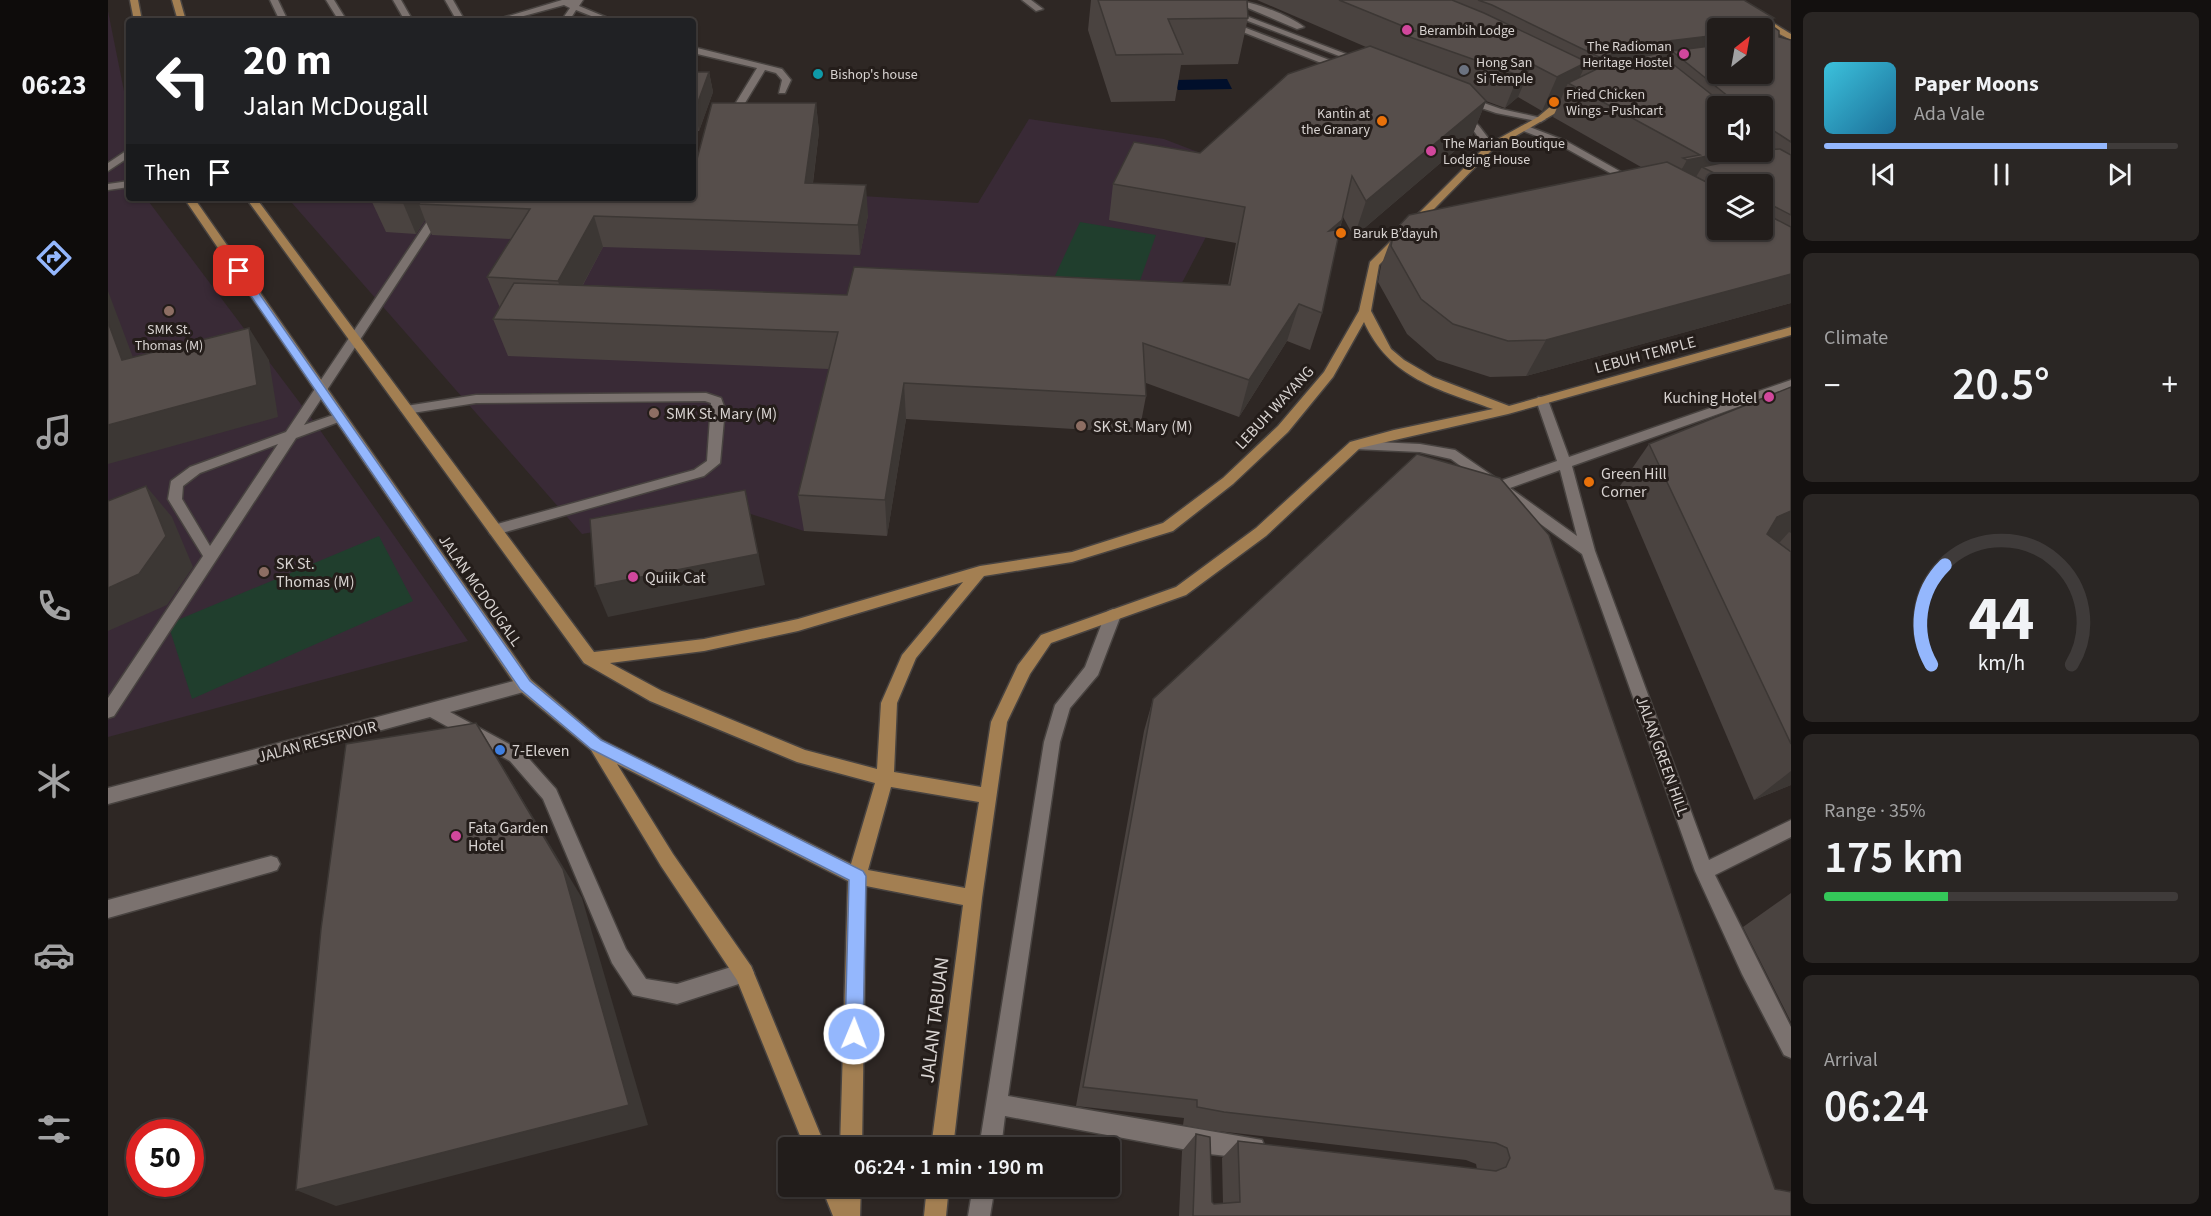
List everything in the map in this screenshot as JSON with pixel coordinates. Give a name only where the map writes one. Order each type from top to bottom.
[{"type":"main road","points":[[134,0],[137,18]]},
{"type":"main road","points":[[176,0],[181,18]]},
{"type":"main road","points":[[1719,0],[1773,26],[1791,38]]},
{"type":"main road","name":"LEBUH WAYANG","points":[[590,659],[704,645],[798,625],[980,571],[1072,557],[1168,527],[1228,481],[1283,429],[1329,374],[1365,311],[1374,264],[1490,147],[1541,119],[1554,108],[1584,95]]},
{"type":"main road","name":"JALAN MCDOUGALL","points":[[191,201],[525,685],[596,745],[857,876],[973,898]]},
{"type":"main road","points":[[253,201],[590,659],[656,696],[792,752],[885,778],[988,796],[999,722],[1024,670],[1046,639],[1181,591],[1261,532],[1355,445],[1394,434],[1508,410]]},
{"type":"main road","points":[[1365,311],[1386,350],[1406,367],[1444,387],[1508,410]]},
{"type":"main road","name":"LEBUH TEMPLE","points":[[1508,410],[1791,331]]},
{"type":"main road","points":[[851,1137],[857,876],[885,778],[889,703],[910,655],[980,571]]},
{"type":"main road","points":[[596,745],[667,860],[744,973],[811,1137]]},
{"type":"main road","name":"JALAN TABUAN","points":[[943,1137],[988,796]]},
{"type":"main road","points":[[836,1197],[844,1216]]},
{"type":"main road","points":[[849,1216],[850,1197]]},
{"type":"main road","points":[[934,1216],[937,1197]]},
{"type":"street","points":[[274,0],[283,18]]},
{"type":"street","points":[[330,0],[341,18]]},
{"type":"street","points":[[397,0],[407,18]]},
{"type":"street","points":[[449,0],[459,18]]},
{"type":"street","points":[[507,18],[577,0]]},
{"type":"street","points":[[568,18],[577,0]]},
{"type":"street","points":[[1026,0],[1039,9]]},
{"type":"street","points":[[1197,0],[1376,67]]},
{"type":"street","points":[[1233,0],[1260,9],[1318,36],[1343,55]]},
{"type":"street","points":[[563,2],[603,18]]},
{"type":"street","points":[[1211,16],[1353,73]]},
{"type":"street","points":[[696,51],[779,71],[787,80],[782,91]]},
{"type":"street","points":[[730,120],[762,67]]},
{"type":"street","points":[[1575,90],[1584,95]]},
{"type":"street","points":[[1455,95],[1499,111],[1541,119]]},
{"type":"street","points":[[1451,110],[1469,121],[1490,147]]},
{"type":"street","points":[[1524,128],[1563,143],[1641,186]]},
{"type":"street","points":[[108,168],[126,154]]},
{"type":"street","points":[[108,187],[126,184]]},
{"type":"street","points":[[108,711],[446,201]]},
{"type":"street","points":[[1497,487],[1791,384]]},
{"type":"street","points":[[406,410],[476,399],[706,397],[717,401],[719,409],[713,463],[699,473],[559,514],[495,530]]},
{"type":"street","name":"JALAN GREEN HILL","points":[[1542,400],[1564,465],[1588,551],[1704,871],[1749,967],[1791,1048]]},
{"type":"street","points":[[206,552],[175,498],[176,484],[195,470],[339,417]]},
{"type":"street","points":[[1355,445],[1420,448],[1455,455],[1588,551]]},
{"type":"street","points":[[992,1137],[1052,742],[1063,705],[1092,670],[1113,615]]},
{"type":"street","name":"JALAN RESERVOIR","points":[[108,796],[525,685]]},
{"type":"street","points":[[432,710],[516,756],[550,794],[619,956],[640,988],[678,994],[744,973]]},
{"type":"street","points":[[1704,871],[1791,828]]},
{"type":"street","points":[[108,909],[271,864]]},
{"type":"street","points":[[997,1104],[1209,1153],[1279,1151]]},
{"type":"street","points":[[979,1216],[982,1197]]},
{"type":"shaded area","name":"SK St. Thomas (M)","points":[[108,11],[126,101],[126,201],[148,201],[315,423],[468,641],[108,737]]},
{"type":"shaded area","name":"SMK St. Mary (M)","points":[[1029,119],[1164,139],[1260,176],[1218,214],[1163,319],[857,303],[804,531],[732,508],[582,534],[292,203],[299,201],[696,201],[696,186],[978,203]]},
{"type":"green space","points":[[1080,222],[1156,235],[1130,309],[1047,293]]},
{"type":"green space","points":[[379,536],[413,601],[192,699],[168,624]]},
{"type":"water","points":[[1227,79],[1232,89],[1178,90],[1174,80]]},
{"type":"building","points":[[1098,0],[1247,0],[1248,18],[1168,19],[1183,54],[1116,55]]},
{"type":"building","points":[[1339,0],[1452,0],[1587,62],[1557,77],[1532,64],[1519,74],[1515,74],[1404,35],[1415,31]]},
{"type":"building","points":[[1478,0],[1744,0],[1774,18],[1707,18],[1707,36],[1660,42],[1599,57]]},
{"type":"building","points":[[1773,27],[1779,31],[1779,37],[1791,40],[1791,142],[1773,130],[1773,96],[1728,96],[1713,84],[1773,84]]},
{"type":"building","points":[[1370,46],[1470,84],[1486,101],[1366,201],[1352,176],[1342,220],[1329,231],[1340,229],[1322,313],[1299,304],[1249,380],[1143,343],[1146,396],[904,383],[885,500],[798,495],[838,332],[493,319],[514,283],[847,295],[854,267],[1230,285],[1245,207],[1113,184],[1134,142],[1200,153],[1288,74]]},
{"type":"building","points":[[1707,46],[1707,79],[1672,51]]},
{"type":"building","points":[[1659,53],[1713,96],[1707,96],[1707,156],[1687,160],[1683,158],[1700,155],[1568,83],[1603,66]]},
{"type":"building","points":[[696,72],[709,72],[696,107]]},
{"type":"building","points":[[712,103],[816,103],[805,183],[866,185],[858,225],[594,216],[558,281],[487,277],[530,209],[419,204],[420,201],[696,201],[696,163]]},
{"type":"building","points":[[1773,149],[1780,149],[1791,155],[1791,215],[1773,206],[1773,174],[1716,174],[1702,167],[1726,162],[1773,162]]},
{"type":"building","points":[[1667,162],[1707,182],[1707,240],[1773,240],[1773,218],[1791,227],[1791,274],[1546,340],[1508,341],[1453,324],[1421,299],[1391,246],[1394,231],[1409,215]]},
{"type":"building","points":[[373,201],[404,201],[403,203]]},
{"type":"building","points":[[108,322],[122,360],[249,328],[257,385],[108,425]]},
{"type":"building","points":[[1791,387],[1791,511],[1777,517],[1767,534],[1791,552],[1791,744],[1649,444]]},
{"type":"building","points":[[1417,454],[1500,478],[1549,535],[1775,1189],[1791,1192],[1791,1216],[1193,1216],[1196,1134],[1210,1137],[1212,1202],[1214,1204],[1240,1202],[1238,1141],[1496,1171],[1506,1167],[1510,1158],[1507,1148],[1496,1143],[1224,1112],[1197,1107],[1197,1100],[1083,1087],[1153,699]]},
{"type":"building","points":[[146,486],[166,536],[139,574],[108,588],[108,501]]},
{"type":"building","points":[[745,490],[758,554],[595,586],[590,519]]},
{"type":"building","points":[[476,723],[563,869],[629,1105],[296,1190],[321,929],[346,744]]},
{"type":"place","name":"Berambih Lodge","points":[[1407,30]]},
{"type":"place","name":"The Radioman Heritage Hostel","points":[[1684,54]]},
{"type":"place","name":"Hong San Si Temple","points":[[1464,70]]},
{"type":"place","name":"Bishop's house","points":[[818,74]]},
{"type":"place","name":"Fried Chicken Wings - Pushcart","points":[[1554,102]]},
{"type":"place","name":"Kantin at the Granary","points":[[1382,121]]},
{"type":"place","name":"The Marian Boutique Lodging House","points":[[1431,151]]},
{"type":"place","name":"Baruk B’dayuh","points":[[1341,233]]},
{"type":"place","name":"SMK St. Thomas (M)","points":[[169,311]]},
{"type":"place","name":"Kuching Hotel","points":[[1769,397]]},
{"type":"place","name":"SMK St. Mary (M)","points":[[654,413]]},
{"type":"place","name":"SK St. Mary (M)","points":[[1081,426]]},
{"type":"place","name":"Green Hill Corner","points":[[1589,482]]},
{"type":"place","name":"SK St. Thomas (M)","points":[[264,572]]},
{"type":"place","name":"Quiik Cat","points":[[633,577]]},
{"type":"place","name":"7-Eleven","points":[[500,750]]},
{"type":"place","name":"Fata Garden Hotel","points":[[456,836]]},
{"type":"route","points":[[239,271],[525,685],[596,745],[857,876],[854,1034]]}]
